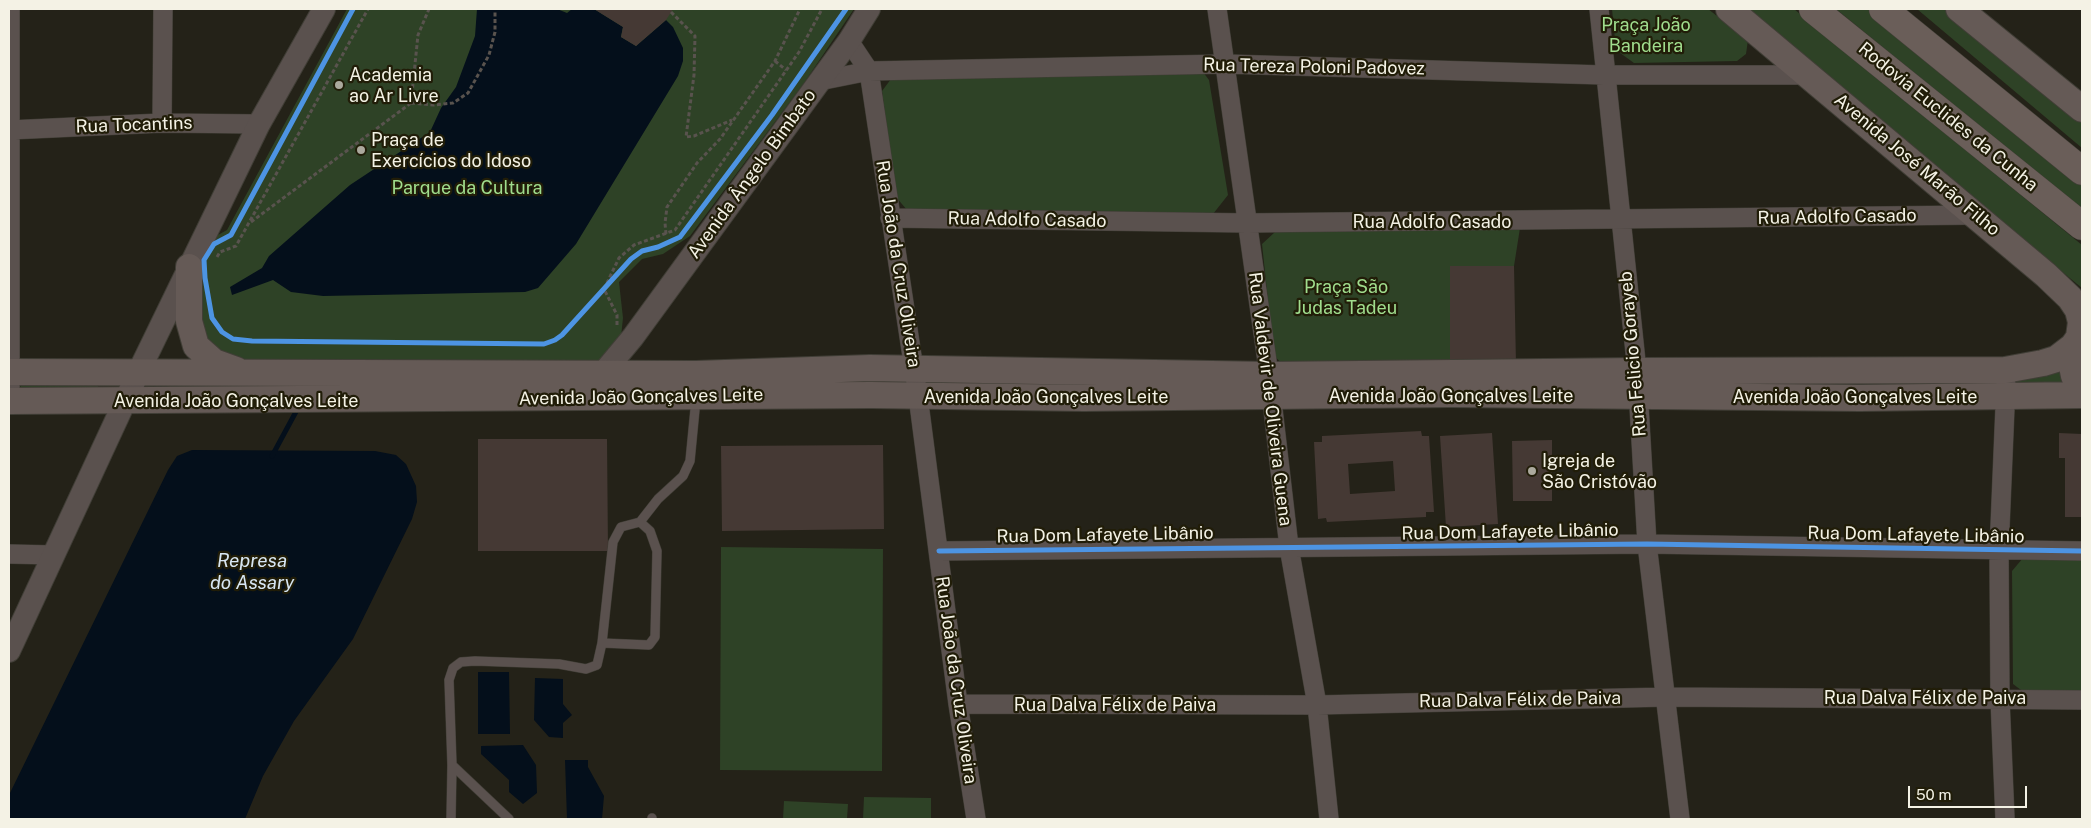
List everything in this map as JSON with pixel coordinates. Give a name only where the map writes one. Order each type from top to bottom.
[{"type":"highway","name":"Rodovia Euclides da Cunha","points":[[1813,9],[2082,226]]},
{"type":"highway","points":[[1883,9],[2082,171]]},
{"type":"main road","name":"Avenida José Marão Filho","points":[[1729,9],[1810,75],[2046,275],[2070,298],[2079,316],[2078,339],[2070,356],[2071,366],[2074,376],[2082,385]]},
{"type":"main road","points":[[1958,9],[2082,109]]},
{"type":"main road","points":[[189,267],[189,320],[196,346],[214,362],[242,372]]},
{"type":"main road","name":"Avenida João Gonçalves Leite","points":[[9,372],[646,373],[696,386],[918,396],[1084,386],[1449,384],[1637,370],[2005,370],[2043,364],[2056,359],[2078,339]]},
{"type":"main road","points":[[870,368],[871,395]]},
{"type":"main road","name":"Avenida João Gonçalves Leite","points":[[9,401],[124,401],[696,386],[870,368],[914,369],[1084,386]]},
{"type":"main road","points":[[1810,370],[1810,396]]},
{"type":"main road","name":"Avenida João Gonçalves Leite","points":[[1449,384],[1637,397],[2007,398],[2082,395]]},
{"type":"street","points":[[9,401],[10,9]]},
{"type":"street","points":[[162,123],[163,9]]},
{"type":"street","points":[[9,651],[124,401],[259,124],[324,9]]},
{"type":"street","name":"Avenida Ângelo Bimbato","points":[[602,373],[624,334],[819,81],[849,41],[869,9]]},
{"type":"street","name":"Rua Valdevir de Oliveira Guena","points":[[1217,9],[1270,385],[1290,547],[1317,705],[1329,819]]},
{"type":"street","name":"Rua Felicio Gorayeb","points":[[1599,9],[1604,75],[1637,370],[1637,397],[1647,544],[1667,697],[1680,819]]},
{"type":"street","name":"Rua João da Cruz Oliveira","points":[[849,41],[869,71],[918,396],[958,704],[976,819]]},
{"type":"street","name":"Rua Tereza Poloni Padovez","points":[[819,81],[869,71],[1226,64],[1604,75],[1810,75]]},
{"type":"street","name":"Rua Tocantins","points":[[9,130],[162,123],[259,124]]},
{"type":"street","name":"Rua Adolfo Casado","points":[[890,218],[1247,223],[1620,221],[1975,215]]},
{"type":"street","points":[[624,334],[646,373]]},
{"type":"street","points":[[2005,370],[2007,398],[1999,551],[2000,699],[2005,819]]},
{"type":"street","name":"Rua Dom Lafayete Libânio","points":[[939,551],[1290,547],[1505,547],[1647,544],[2082,551]]},
{"type":"street","points":[[9,554],[54,555]]},
{"type":"street","name":"Rua Dalva Félix de Paiva","points":[[958,704],[1317,705],[1667,697],[2082,700]]},
{"type":"lane","points":[[451,819],[452,765],[449,680],[453,668],[461,662],[475,661],[593,668],[599,660],[602,644],[613,542],[621,527],[640,522],[658,499],[682,476],[690,461],[696,386]]},
{"type":"lane","points":[[602,644],[649,644],[655,637],[657,551],[650,531],[640,522]]},
{"type":"lane","points":[[452,765],[509,819]]},
{"type":"path","points":[[216,258],[220,252],[236,246],[368,9]]},
{"type":"path","points":[[411,103],[418,35],[429,9]]},
{"type":"path","points":[[249,224],[411,103],[434,105],[454,103],[468,93],[489,55],[495,32],[495,9]]},
{"type":"path","points":[[666,234],[667,207],[697,163],[720,139],[775,61],[800,9]]},
{"type":"path","points":[[604,289],[619,258],[634,245],[675,230],[786,70],[822,9]]},
{"type":"path","points":[[671,12],[695,36],[694,75],[686,137],[694,136],[733,120]]},
{"type":"path","points":[[775,61],[786,70]]},
{"type":"path","points":[[598,295],[621,271]]},
{"type":"path","points":[[604,289],[624,334]]},
{"type":"green space","name":"Parque da Cultura","points":[[347,9],[854,9],[804,83],[690,236],[663,254],[642,259],[619,282],[623,318],[621,337],[595,365],[251,364],[206,347],[192,310],[209,237],[227,230]]},
{"type":"green space","name":"Praça João Bandeira","points":[[1612,9],[1708,9],[1748,40],[1746,54],[1737,61],[1634,63],[1616,50]]},
{"type":"green space","points":[[1739,9],[1794,9],[2082,245],[2082,288]]},
{"type":"green space","points":[[1836,9],[1869,9],[2082,182],[2082,210]]},
{"type":"green space","points":[[1917,9],[1951,9],[2082,115],[2082,148]]},
{"type":"green space","points":[[1203,72],[1209,80],[1228,195],[1213,214],[907,210],[896,197],[882,91],[891,79]]},
{"type":"green space","name":"Praça São Judas Tadeu","points":[[1520,228],[1514,266],[1450,266],[1450,363],[1285,366],[1274,356],[1262,244],[1275,232]]},
{"type":"green space","points":[[2058,363],[2064,383],[2032,390],[2013,382]]},
{"type":"green space","points":[[98,384],[98,389],[19,391],[21,385]]},
{"type":"green space","points":[[721,547],[883,549],[882,771],[720,770]]},
{"type":"green space","points":[[2023,558],[2082,559],[2082,693],[2025,693],[2013,684],[2012,571]]},
{"type":"green space","points":[[864,797],[931,798],[931,819],[863,819]]},
{"type":"green space","points":[[784,801],[848,804],[847,819],[783,819]]},
{"type":"water","points":[[477,9],[557,9],[567,13],[572,9],[594,9],[623,27],[621,37],[636,46],[666,20],[673,27],[683,48],[683,61],[678,76],[576,244],[538,288],[525,292],[323,296],[291,292],[273,280],[232,295],[230,287],[262,268],[269,256],[350,185],[430,132],[441,108],[456,87],[475,36]]},
{"type":"water","name":"Represa do Assary","points":[[192,450],[375,451],[396,455],[406,464],[416,486],[417,502],[412,519],[353,639],[294,721],[263,776],[245,819],[9,819],[9,795],[168,470],[177,456]]},
{"type":"water","points":[[478,672],[509,672],[510,734],[478,734]]},
{"type":"water","points":[[535,678],[563,679],[563,704],[572,715],[563,723],[563,738],[549,737],[534,720]]},
{"type":"water","points":[[523,745],[536,765],[537,793],[523,804],[509,792],[509,780],[481,754],[481,746]]},
{"type":"water","points":[[565,760],[588,760],[588,767],[604,796],[602,819],[567,819]]},
{"type":"building","points":[[594,9],[673,9],[666,20],[636,46],[621,37],[623,27]]},
{"type":"building","points":[[1450,266],[1514,266],[1516,364],[1450,363]]},
{"type":"building","points":[[1421,431],[1422,436],[1429,436],[1434,512],[1426,512],[1426,517],[1327,522],[1326,518],[1318,519],[1314,442],[1322,442],[1322,436]],"holes":[[[1393,461],[1395,491],[1350,494],[1348,464]]]},
{"type":"building","points":[[1492,433],[1498,524],[1446,527],[1440,436]]},
{"type":"building","points":[[2059,433],[2082,434],[2082,517],[2065,517],[2065,458],[2059,458]]},
{"type":"building","points":[[478,439],[607,439],[608,551],[478,551]]},
{"type":"building","name":"Igreja de São Cristóvão","points":[[1552,440],[1552,501],[1513,501],[1512,441]]},
{"type":"building","points":[[883,445],[884,529],[722,531],[721,446]]},
{"type":"waterway","points":[[272,456],[298,408]]},
{"type":"cycle path","points":[[353,9],[231,235],[214,244],[204,260],[212,318],[222,332],[233,339],[252,341],[544,344],[555,340],[562,335],[631,259],[642,251],[658,247],[680,237],[772,115],[846,9]]},
{"type":"cycle path","points":[[939,551],[1647,544],[2082,551]]},
{"type":"place","name":"Academia ao Ar Livre","points":[[339,85]]},
{"type":"place","name":"Praça de Exercícios do Idoso","points":[[361,150]]},
{"type":"place","name":"Igreja de São Cristóvão","points":[[1532,471]]}]
